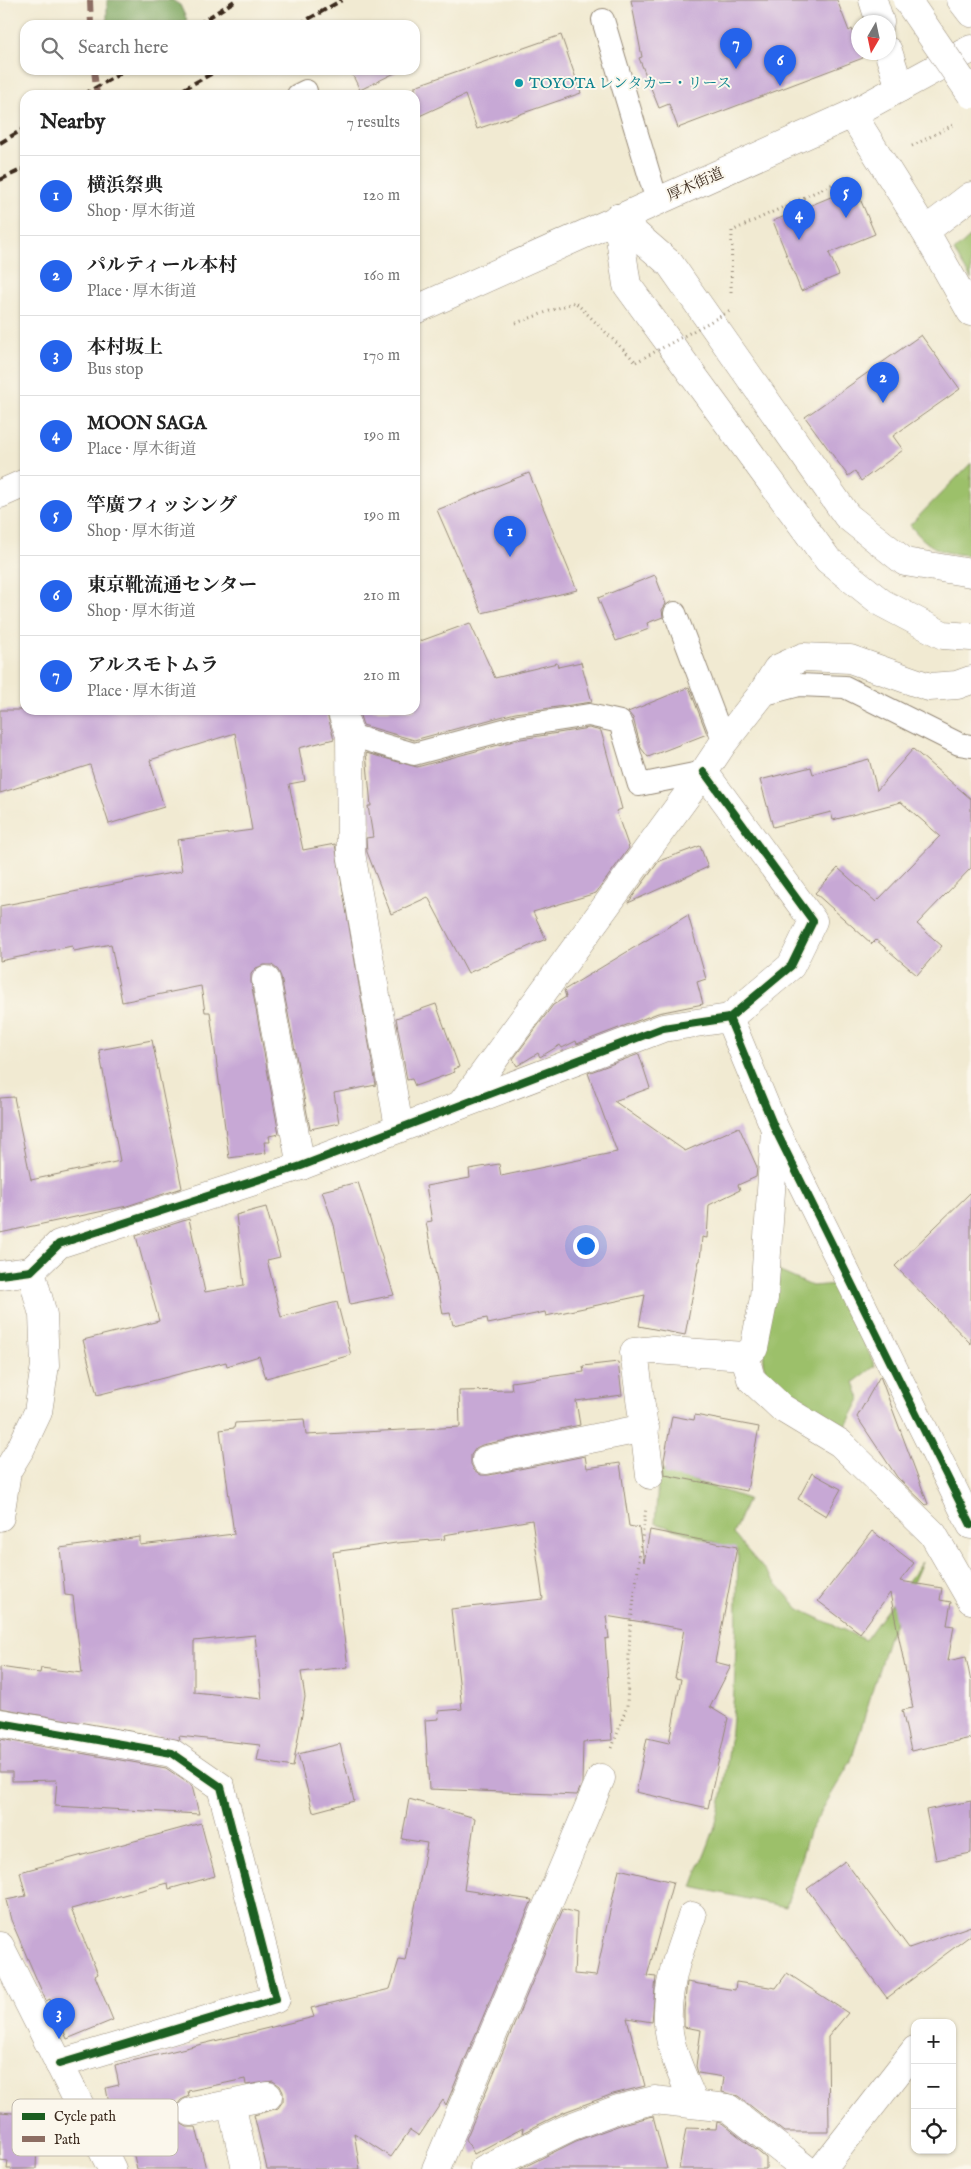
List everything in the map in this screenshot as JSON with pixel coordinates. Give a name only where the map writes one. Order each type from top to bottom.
[{"type":"main road","points":[[873,0],[878,15]]},
{"type":"main road","points":[[907,0],[971,94]]},
{"type":"main road","points":[[961,0],[971,13]]},
{"type":"main road","name":"厚木街道","points":[[420,308],[852,114],[971,49]]},
{"type":"main road","points":[[891,60],[900,88]]},
{"type":"main road","points":[[852,114],[925,230],[971,312]]},
{"type":"main road","points":[[925,230],[971,196]]},
{"type":"main road","points":[[617,218],[670,264],[847,516],[905,562],[971,574]]},
{"type":"main road","points":[[617,218],[627,286],[828,560],[882,603],[942,635],[971,637]]},
{"type":"main road","points":[[0,494],[20,485]]},
{"type":"main road","points":[[462,1103],[724,742],[761,696],[777,670],[803,657],[850,659],[929,687],[957,685],[971,680]]},
{"type":"main road","points":[[345,722],[351,853],[399,1127]]},
{"type":"main road","points":[[0,1275],[31,1271],[59,1244],[301,1166],[662,1028],[729,1018],[791,966],[813,921],[704,772]]},
{"type":"main road","points":[[266,980],[301,1166]]},
{"type":"main road","points":[[729,1018],[775,1129],[970,1523]]},
{"type":"main road","points":[[650,1475],[634,1352],[654,1350],[746,1356],[754,1348],[764,1298],[775,1129]]},
{"type":"main road","points":[[0,1517],[4,1471],[21,1448],[38,1412],[45,1365],[43,1315],[31,1271]]},
{"type":"main road","points":[[746,1356],[751,1379],[782,1408],[840,1444],[933,1534],[971,1600]]},
{"type":"main road","points":[[486,1460],[645,1428]]},
{"type":"main road","points":[[0,1723],[172,1752],[221,1787],[276,1999],[59,2064]]},
{"type":"main road","points":[[436,2169],[601,1778]]},
{"type":"main road","points":[[692,1916],[674,1964],[668,2024],[676,2058],[694,2103]]},
{"type":"main road","points":[[0,1946],[77,2099]]},
{"type":"main road","points":[[822,2169],[911,2055]]},
{"type":"main road","points":[[190,2112],[268,2096]]},
{"type":"main road","points":[[484,2169],[570,2127],[618,2109],[654,2100],[728,2108],[806,2169]]},
{"type":"main road","points":[[231,2104],[246,2169]]},
{"type":"main road","points":[[105,2156],[112,2169]]},
{"type":"lane","points":[[603,20],[657,200]]},
{"type":"lane","points":[[675,613],[724,742]]},
{"type":"lane","points":[[761,696],[799,685],[845,687],[959,744],[971,746]]},
{"type":"lane","points":[[345,722],[414,754],[518,726],[589,715],[620,722],[639,785],[704,772]]},
{"type":"path","points":[[731,293],[732,230],[881,161],[959,121]]},
{"type":"path","points":[[516,323],[575,302],[636,362],[730,311],[730,302]]},
{"type":"path","points":[[601,1778],[627,1706],[630,1629],[650,1475]]},
{"type":"green space","points":[[107,0],[172,0],[180,5],[187,20],[107,20]]},
{"type":"green space","points":[[971,236],[971,279],[954,251]]},
{"type":"green space","points":[[971,463],[971,555],[943,551],[929,544],[910,525]]},
{"type":"green space","points":[[778,1271],[812,1286],[837,1284],[875,1366],[854,1382],[860,1399],[843,1432],[796,1403],[765,1375],[763,1349]]},
{"type":"green space","points":[[659,1469],[748,1499],[733,1534],[799,1609],[865,1640],[922,1562],[888,1639],[851,1761],[809,1832],[786,1907],[692,1887],[718,1815],[729,1749],[736,1650],[738,1550],[655,1523]]},
{"type":"building","points":[[631,0],[837,0],[849,31],[851,30],[851,60],[858,60],[678,128],[669,104],[659,108],[639,58],[642,57]]},
{"type":"building","name":"TOYOTA レンタカー・リース","points":[[561,35],[581,93],[477,129],[465,95],[420,116],[420,90],[415,90],[415,86]]},
{"type":"building","points":[[352,75],[391,75],[360,90]]},
{"type":"building","points":[[855,187],[875,234],[829,253],[839,275],[801,291],[773,221]]},
{"type":"building","points":[[921,335],[960,389],[893,436],[903,450],[861,481],[855,471],[848,476],[805,417]]},
{"type":"building","points":[[529,473],[577,590],[482,613],[437,510]]},
{"type":"building","points":[[655,575],[666,604],[662,610],[663,617],[647,623],[649,629],[616,641],[598,598]]},
{"type":"building","points":[[470,623],[495,678],[557,663],[558,667],[581,662],[592,702],[515,713],[414,740],[363,725],[360,715],[420,715],[420,641]]},
{"type":"building","points":[[689,687],[707,734],[648,757],[641,748],[633,718],[628,712]]},
{"type":"building","points":[[0,710],[20,710],[20,715],[327,715],[334,739],[299,748],[305,781],[289,784],[303,850],[335,844],[376,1085],[334,1093],[339,1123],[310,1129],[281,977],[278,970],[272,965],[256,968],[251,974],[251,982],[279,1134],[269,1136],[270,1142],[264,1142],[266,1153],[229,1158],[210,1012],[205,1012],[201,986],[122,1002],[111,944],[74,951],[72,946],[0,961],[0,906],[182,871],[177,840],[252,830],[235,733],[150,760],[164,807],[109,824],[90,765],[0,793]]},
{"type":"building","points":[[589,728],[601,731],[622,809],[616,811],[629,848],[596,893],[533,912],[546,939],[468,973],[428,897],[391,914],[367,852],[366,838],[373,837],[368,806],[371,806],[366,753],[417,767],[521,739]]},
{"type":"building","points":[[913,749],[971,799],[971,868],[917,924],[942,946],[917,975],[876,940],[872,944],[815,893],[838,868],[876,902],[940,836],[901,802],[833,820],[831,812],[773,827],[760,780],[811,767],[813,774],[869,759],[877,790]]},
{"type":"building","points":[[700,846],[708,867],[628,903],[659,861]]},
{"type":"building","points":[[688,915],[706,979],[697,982],[703,1004],[658,1013],[577,1044],[576,1041],[562,1048],[560,1045],[540,1057],[538,1053],[517,1066],[513,1059],[553,1005],[566,997],[564,990]]},
{"type":"building","points":[[436,1004],[459,1067],[453,1069],[455,1072],[415,1086],[412,1079],[407,1080],[396,1018]]},
{"type":"building","points":[[152,1040],[182,1188],[127,1206],[0,1233],[0,1098],[14,1097],[31,1180],[120,1161],[99,1050]]},
{"type":"building","points":[[639,1054],[650,1088],[614,1101],[685,1151],[739,1127],[757,1167],[756,1177],[738,1185],[740,1190],[709,1205],[707,1238],[702,1237],[700,1261],[685,1335],[639,1326],[645,1295],[546,1316],[545,1312],[488,1324],[487,1318],[453,1325],[450,1313],[443,1314],[426,1222],[432,1221],[426,1186],[470,1178],[469,1169],[499,1164],[501,1176],[617,1152],[588,1073]]},
{"type":"building","points":[[358,1182],[394,1295],[350,1304],[334,1225],[322,1191]]},
{"type":"building","points":[[971,1192],[971,1344],[895,1266]]},
{"type":"building","points":[[266,1207],[280,1257],[267,1260],[281,1317],[337,1302],[351,1355],[266,1378],[259,1356],[227,1366],[226,1362],[97,1395],[83,1340],[159,1321],[136,1236],[189,1219],[205,1292],[244,1285],[236,1215]]},
{"type":"building","points":[[618,1362],[622,1395],[576,1401],[580,1425],[482,1445],[476,1448],[471,1455],[471,1464],[474,1470],[481,1475],[489,1475],[585,1456],[587,1468],[620,1463],[629,1526],[639,1528],[644,1562],[650,1530],[737,1547],[715,1662],[731,1666],[710,1707],[728,1718],[708,1808],[636,1792],[647,1738],[669,1743],[681,1679],[675,1678],[684,1629],[606,1616],[609,1638],[605,1639],[612,1740],[583,1742],[582,1784],[577,1795],[429,1789],[425,1720],[439,1719],[438,1711],[462,1709],[451,1609],[543,1599],[532,1520],[444,1535],[445,1539],[396,1543],[333,1552],[348,1667],[301,1672],[305,1697],[293,1767],[257,1761],[260,1745],[179,1736],[180,1740],[0,1708],[0,1667],[40,1673],[41,1668],[82,1673],[73,1596],[65,1595],[60,1548],[140,1537],[140,1545],[234,1534],[220,1430],[234,1428],[235,1423],[304,1419],[306,1435],[460,1427],[459,1391],[512,1390],[511,1382],[584,1372],[583,1366]],"holes":[[[255,1635],[262,1699],[194,1692],[194,1641]]]},
{"type":"building","points":[[880,1376],[928,1504],[926,1505],[897,1477],[857,1417]]},
{"type":"building","points":[[695,1415],[759,1427],[747,1491],[665,1475],[664,1460],[672,1416],[694,1420]]},
{"type":"building","points":[[812,1473],[841,1489],[826,1516],[798,1499]]},
{"type":"building","points":[[872,1531],[914,1563],[900,1581],[942,1588],[940,1600],[951,1602],[947,1625],[954,1626],[948,1661],[966,1657],[971,1682],[971,1738],[911,1751],[902,1710],[913,1708],[890,1593],[860,1633],[818,1601]]},
{"type":"building","points":[[0,1739],[166,1768],[192,1786],[199,1814],[55,1806],[57,1780],[12,1781],[12,1772],[0,1772]]},
{"type":"building","points":[[340,1744],[354,1801],[313,1812],[298,1754]]},
{"type":"building","points":[[409,1799],[475,1818],[464,1890],[532,1900],[446,2105],[443,2100],[419,2136],[410,2130],[391,2157],[354,2133],[360,2169],[267,2169],[254,2115],[278,2108],[283,2101],[283,2092],[280,2086],[273,2081],[246,2085],[245,2079],[188,2091],[189,2096],[181,2100],[178,2104],[178,2099],[108,2099],[106,2088],[119,2085],[115,2065],[314,2017],[311,2008],[390,1989],[399,1960],[405,1961],[427,1843],[402,1839]]},
{"type":"building","points":[[971,1801],[971,1853],[936,1860],[926,1810]]},
{"type":"building","points":[[201,1823],[215,1876],[169,1889],[168,1883],[71,1909],[98,1974],[95,1976],[113,2020],[67,2039],[50,1999],[46,2001],[11,1920],[6,1900],[26,1896],[20,1872]]},
{"type":"building","points":[[845,1861],[909,1948],[971,1926],[971,1935],[887,1998],[807,1889]]},
{"type":"building","points":[[619,1869],[673,1882],[647,1976],[656,1977],[652,2022],[627,2018],[645,2086],[613,2094],[564,2112],[522,2133],[523,2128],[474,2154],[466,2139],[563,1909],[577,1913],[574,1974],[596,1976]]},
{"type":"building","points":[[787,1973],[848,2013],[828,2037],[829,2132],[784,2132],[738,2096],[722,2092],[724,2077],[698,2073],[696,2066],[701,2030],[684,2027],[687,1982],[735,1990],[736,1982],[776,1988]]},
{"type":"building","points":[[0,2112],[12,2113],[12,2156],[36,2156],[36,2169],[7,2169],[8,2161],[0,2160]]},
{"type":"building","points":[[653,2116],[667,2169],[520,2169],[576,2141],[623,2124]]},
{"type":"building","points":[[178,2119],[180,2123],[187,2127],[196,2127],[206,2169],[137,2169],[134,2156],[178,2156]]},
{"type":"building","points":[[717,2122],[722,2123],[766,2158],[766,2169],[679,2169],[686,2128],[716,2129]]},
{"type":"railway","points":[[205,20],[236,0]]},
{"type":"railway","points":[[307,20],[342,0]]},
{"type":"railway","points":[[92,90],[117,75]]},
{"type":"railway","points":[[182,90],[209,75]]},
{"type":"railway","points":[[0,143],[20,131]]},
{"type":"railway","points":[[0,180],[20,170]]},
{"type":"marked path","points":[[90,0],[91,20]]},
{"type":"marked path","points":[[95,75],[96,90]]},
{"type":"cycle path","points":[[0,1275],[31,1271],[59,1244],[301,1166],[663,1028],[729,1018],[791,966],[813,921],[704,772]]},
{"type":"cycle path","points":[[729,1018],[775,1129],[971,1525]]},
{"type":"cycle path","points":[[0,1723],[172,1753],[221,1787],[276,1999],[59,2064]]},
{"type":"place","name":"アルスモトムラ","points":[[736,69]]},
{"type":"place","name":"TOYOTA レンタカー・リース","points":[[519,83]]},
{"type":"place","name":"東京靴流通センター","points":[[780,86]]},
{"type":"place","name":"竿廣フィッシング","points":[[846,218]]},
{"type":"place","name":"MOON SAGA","points":[[799,240]]},
{"type":"place","name":"パルティール本村","points":[[883,403]]},
{"type":"place","name":"横浜祭典","points":[[510,557]]},
{"type":"place","name":"本村坂上","points":[[59,2039]]}]
